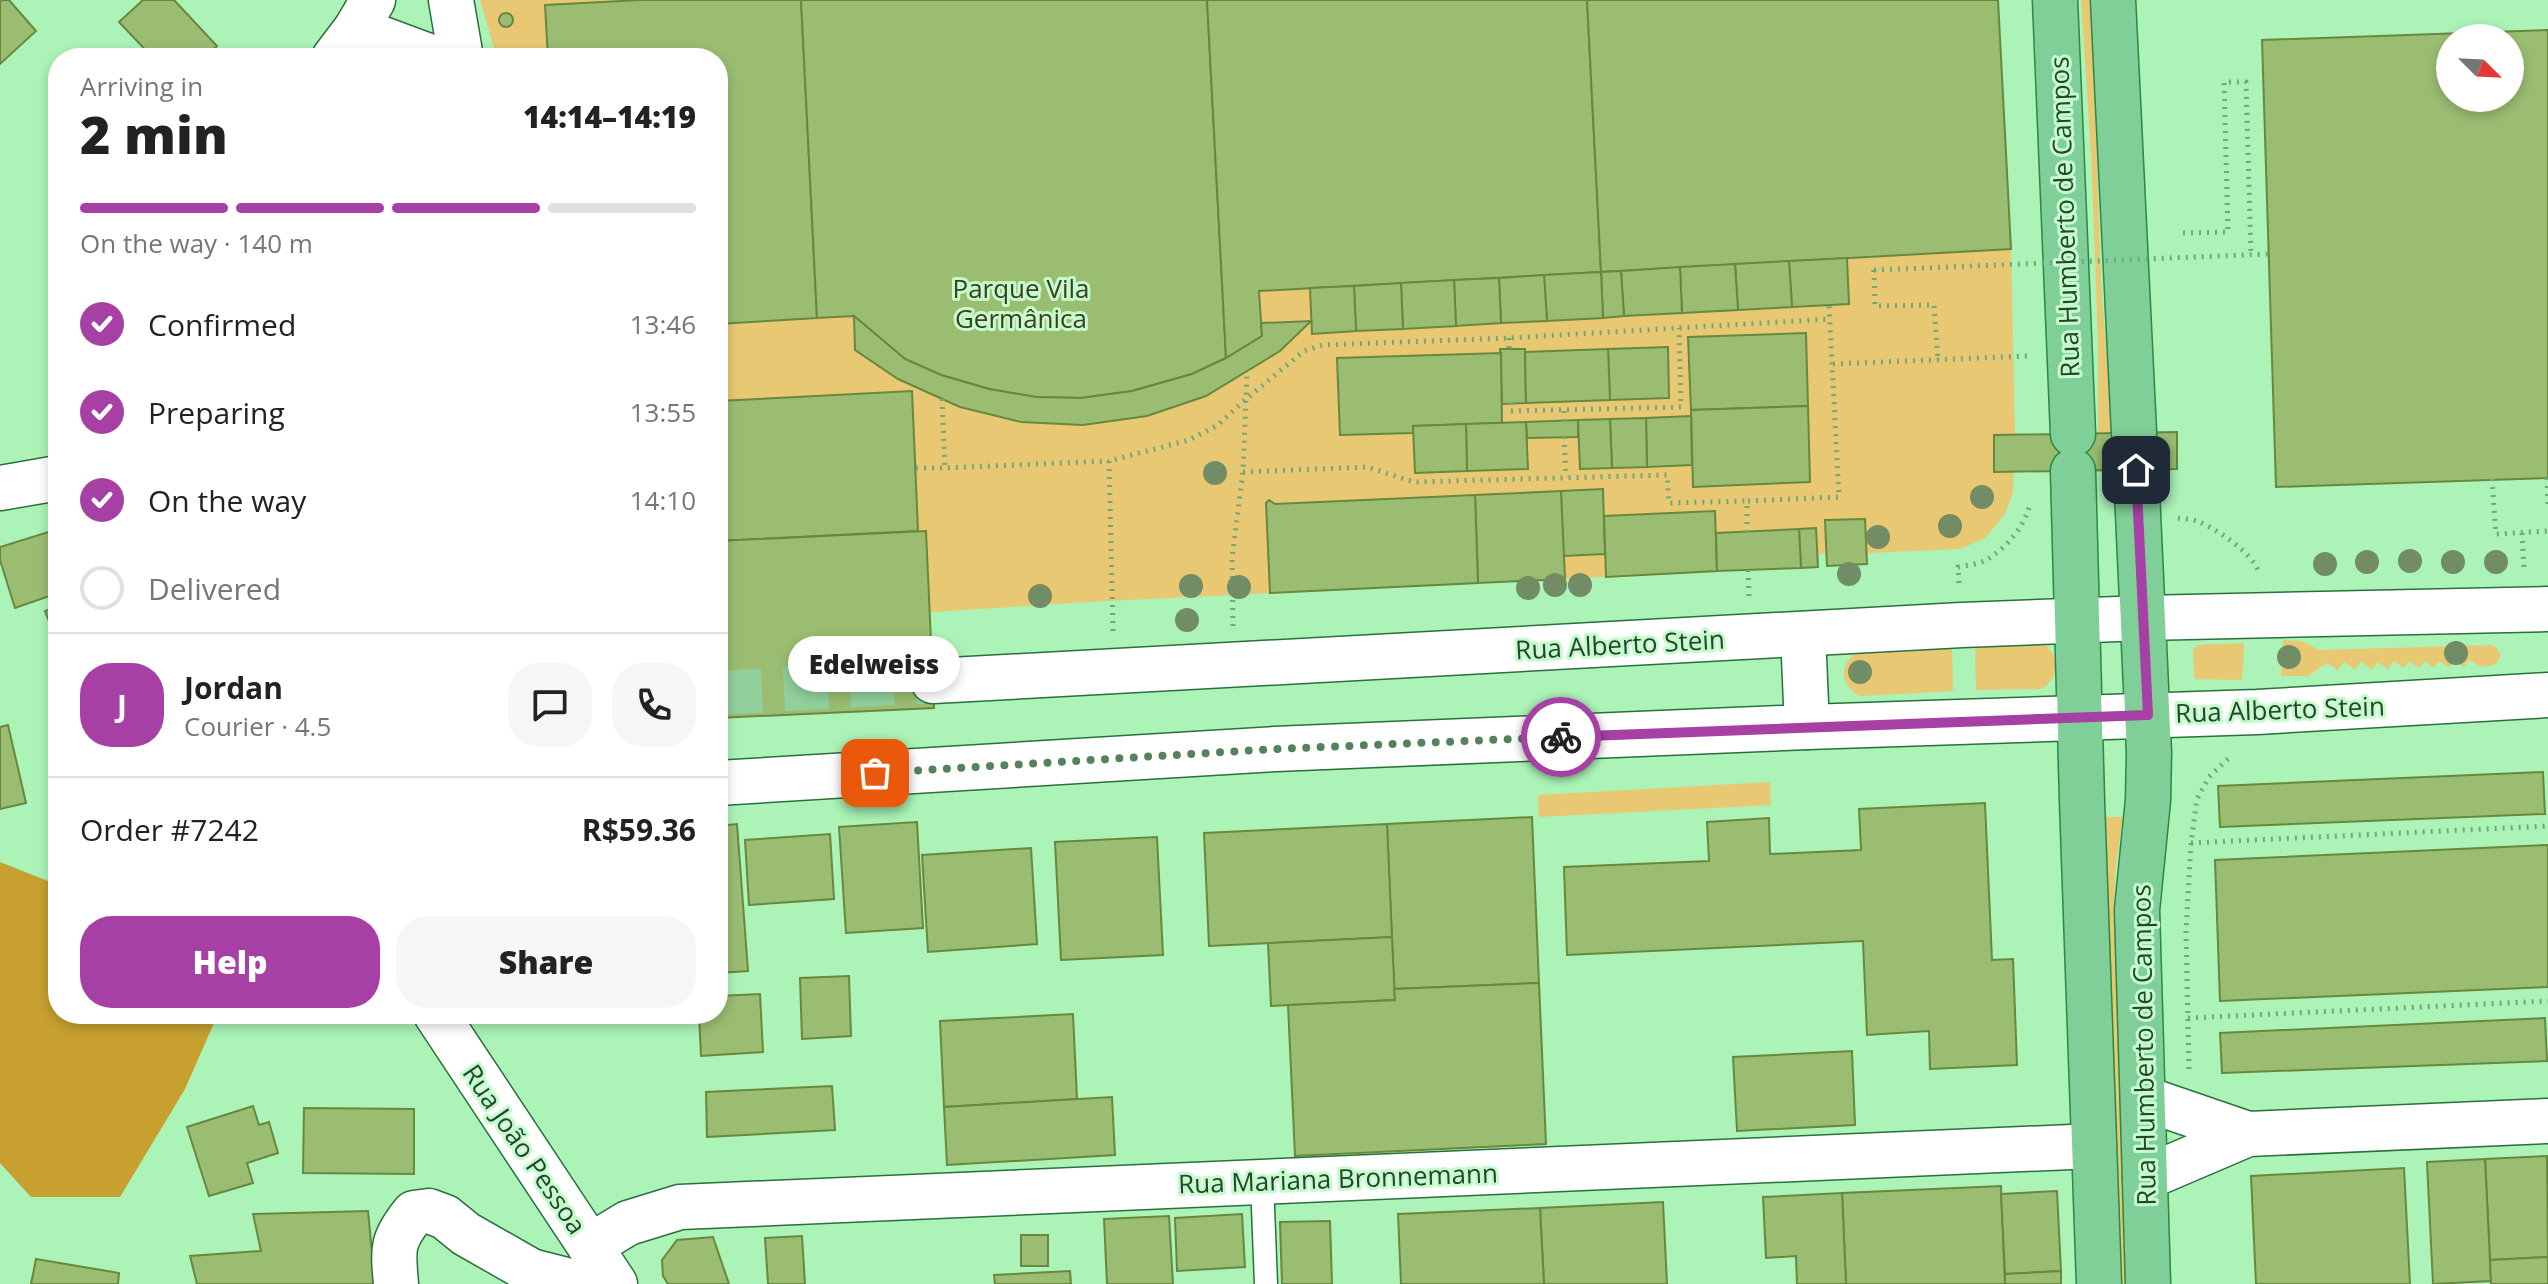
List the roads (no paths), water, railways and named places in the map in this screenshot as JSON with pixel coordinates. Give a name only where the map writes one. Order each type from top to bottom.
[{"type":"main road","name":"Rua Humberto de Campos","points":[[2055,0],[2073,452],[2099,1284]]},
{"type":"main road","name":"Rua Humberto de Campos","points":[[2113,0],[2148,715],[2148,800],[2137,910],[2148,1284]]},
{"type":"street","points":[[451,0],[459,48]]},
{"type":"street","points":[[355,29],[407,48]]},
{"type":"street","points":[[0,488],[48,480]]},
{"type":"street","name":"Rua Alberto Stein","points":[[933,681],[2144,618],[2548,609]]},
{"type":"street","points":[[1803,634],[1807,727]]},
{"type":"street","name":"Rua Alberto Stein","points":[[728,782],[1275,749],[2080,716],[2257,712],[2548,695]]},
{"type":"street","name":"Rua João Pessoa","points":[[442,1024],[592,1265],[615,1284]]},
{"type":"street","points":[[2143,1098],[2248,1134]]},
{"type":"street","points":[[2145,1178],[2248,1134],[2548,1121]]},
{"type":"street","name":"Rua Mariana Bronnemann","points":[[592,1265],[628,1223],[680,1207],[2094,1146]]},
{"type":"street","points":[[396,1284],[396,1237],[414,1213],[429,1211],[445,1217],[466,1234],[531,1271],[570,1281],[592,1265]]},
{"type":"lane","points":[[1262,1182],[1266,1284]]},
{"type":"tunnel","points":[[728,692],[933,681]]},
{"type":"place","name":"Edelweiss","points":[[875,773]]},
{"type":"park label","name":"Parque Vila Germânica","points":[[1021,303]]}]
